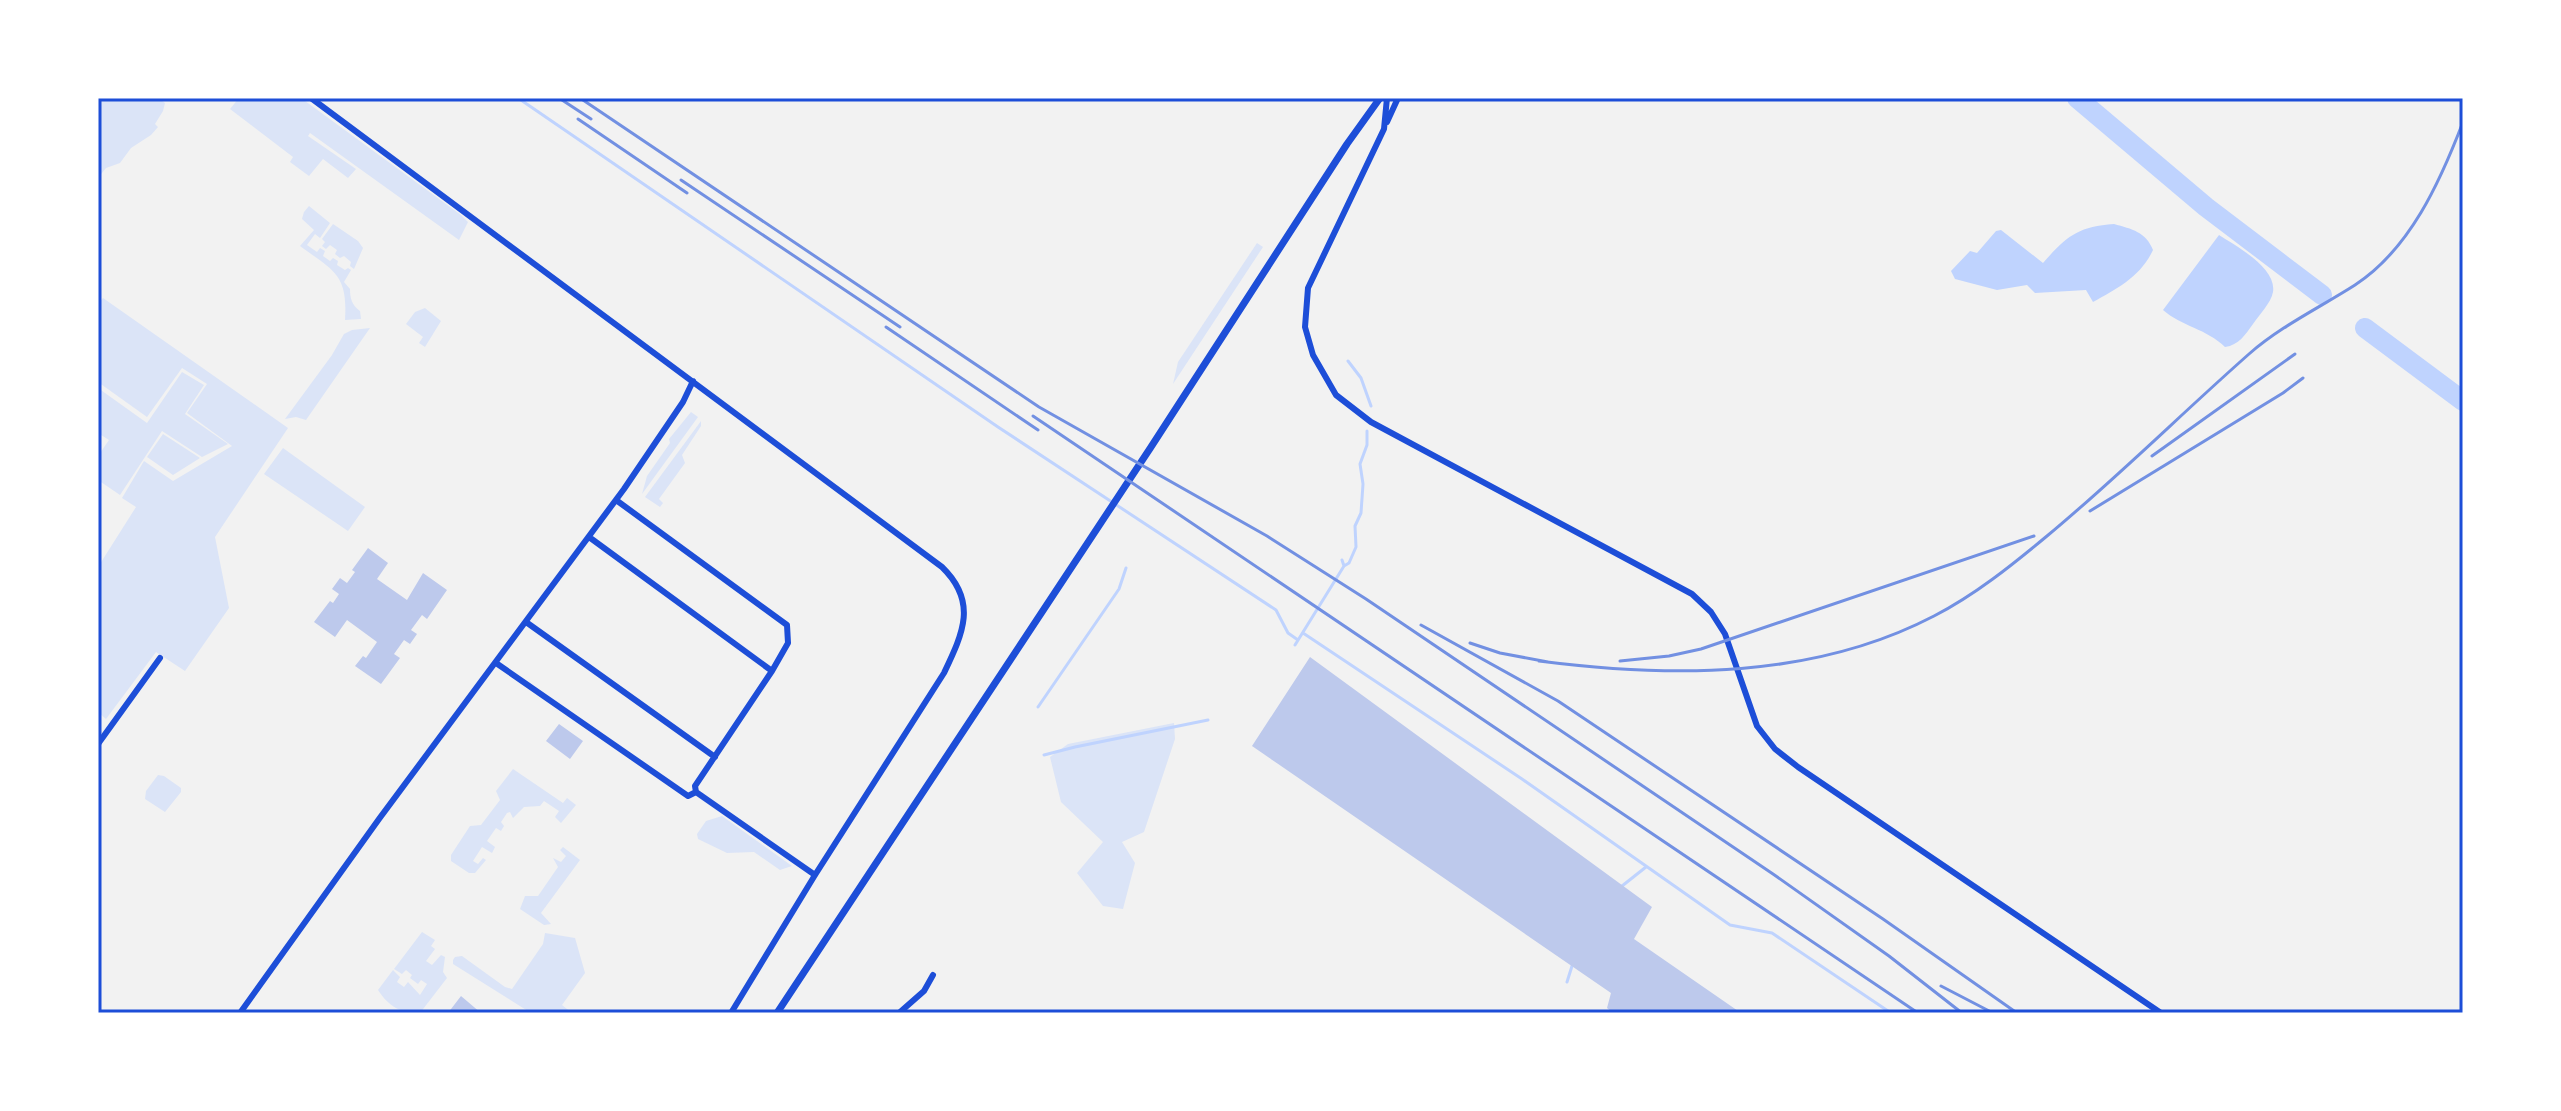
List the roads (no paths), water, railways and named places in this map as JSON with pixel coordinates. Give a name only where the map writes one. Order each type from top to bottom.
[{"type":"street","points":[[311,98],[942,567],[955,579],[962,593],[964,617],[956,647],[944,673],[731,1013]]},
{"type":"street","points":[[777,1013],[1380,98]]},
{"type":"street","points":[[1384,129],[1387,98]]},
{"type":"street","points":[[1398,98],[1308,288],[1305,327],[1313,355],[1336,395],[1371,422],[1692,594],[1711,612],[1725,634],[1757,726],[1775,749],[2161,1013]]},
{"type":"street","points":[[240,1013],[379,819],[616,500],[683,402],[693,381]]},
{"type":"street","points":[[616,500],[787,625],[788,643],[695,786],[696,792],[815,875]]},
{"type":"street","points":[[589,537],[772,671]]},
{"type":"street","points":[[526,622],[715,757]]},
{"type":"street","points":[[98,744],[160,658]]},
{"type":"street","points":[[496,663],[688,796],[696,792]]},
{"type":"street","points":[[899,1013],[924,991],[933,975]]},
{"type":"water","points":[[2114,224],[2142,235],[2153,250],[2135,274],[2093,302],[2086,290],[2035,293],[2027,285],[1997,290],[1955,279],[1951,271],[1970,251],[1977,253],[1996,231],[2001,230],[2043,263],[2074,234]]},
{"type":"water","points":[[2219,235],[2262,266],[2273,283],[2272,296],[2264,309],[2241,339],[2225,347],[2163,310]]},
{"type":"waterway","points":[[518,98],[998,427],[1276,610],[1288,633],[1298,640]]},
{"type":"waterway","points":[[2077,98],[2206,207],[2322,295]]},
{"type":"waterway","points":[[2365,328],[2463,401]]},
{"type":"waterway","points":[[1348,361],[1361,378],[1371,406]]},
{"type":"waterway","points":[[1344,566],[1349,563],[1356,547],[1355,526],[1361,513],[1363,484],[1360,464],[1367,445],[1367,431]]},
{"type":"waterway","points":[[1295,645],[1344,566],[1342,560]]},
{"type":"waterway","points":[[1038,707],[1119,589],[1126,568]]},
{"type":"waterway","points":[[1303,633],[1522,779],[1730,925],[1772,933],[1891,1013]]},
{"type":"waterway","points":[[1044,755],[1208,720]]},
{"type":"waterway","points":[[1622,886],[1646,867]]},
{"type":"waterway","points":[[1567,982],[1572,966]]},
{"type":"railway","points":[[559,98],[591,119]]},
{"type":"railway","points":[[580,98],[1039,407],[1267,536],[1366,599],[1773,874],[1889,956],[1962,1013]]},
{"type":"railway","points":[[578,119],[687,193]]},
{"type":"railway","points":[[1539,661],[1589,667],[1691,671],[1791,662],[1840,652],[1888,637],[1949,608],[1993,579],[2047,536],[2261,344],[2355,285],[2392,253],[2433,190],[2463,122]]},
{"type":"railway","points":[[681,180],[900,327]]},
{"type":"railway","points":[[886,327],[1038,430]]},
{"type":"railway","points":[[2152,456],[2295,354]]},
{"type":"railway","points":[[2090,511],[2303,378]]},
{"type":"railway","points":[[1033,416],[1918,1013]]},
{"type":"railway","points":[[1620,661],[1701,649],[2034,536]]},
{"type":"railway","points":[[1421,625],[1558,701],[1883,919],[2017,1013]]},
{"type":"railway","points":[[1470,643],[1500,653],[1548,662]]},
{"type":"railway","points":[[1941,986],[1993,1013]]}]
